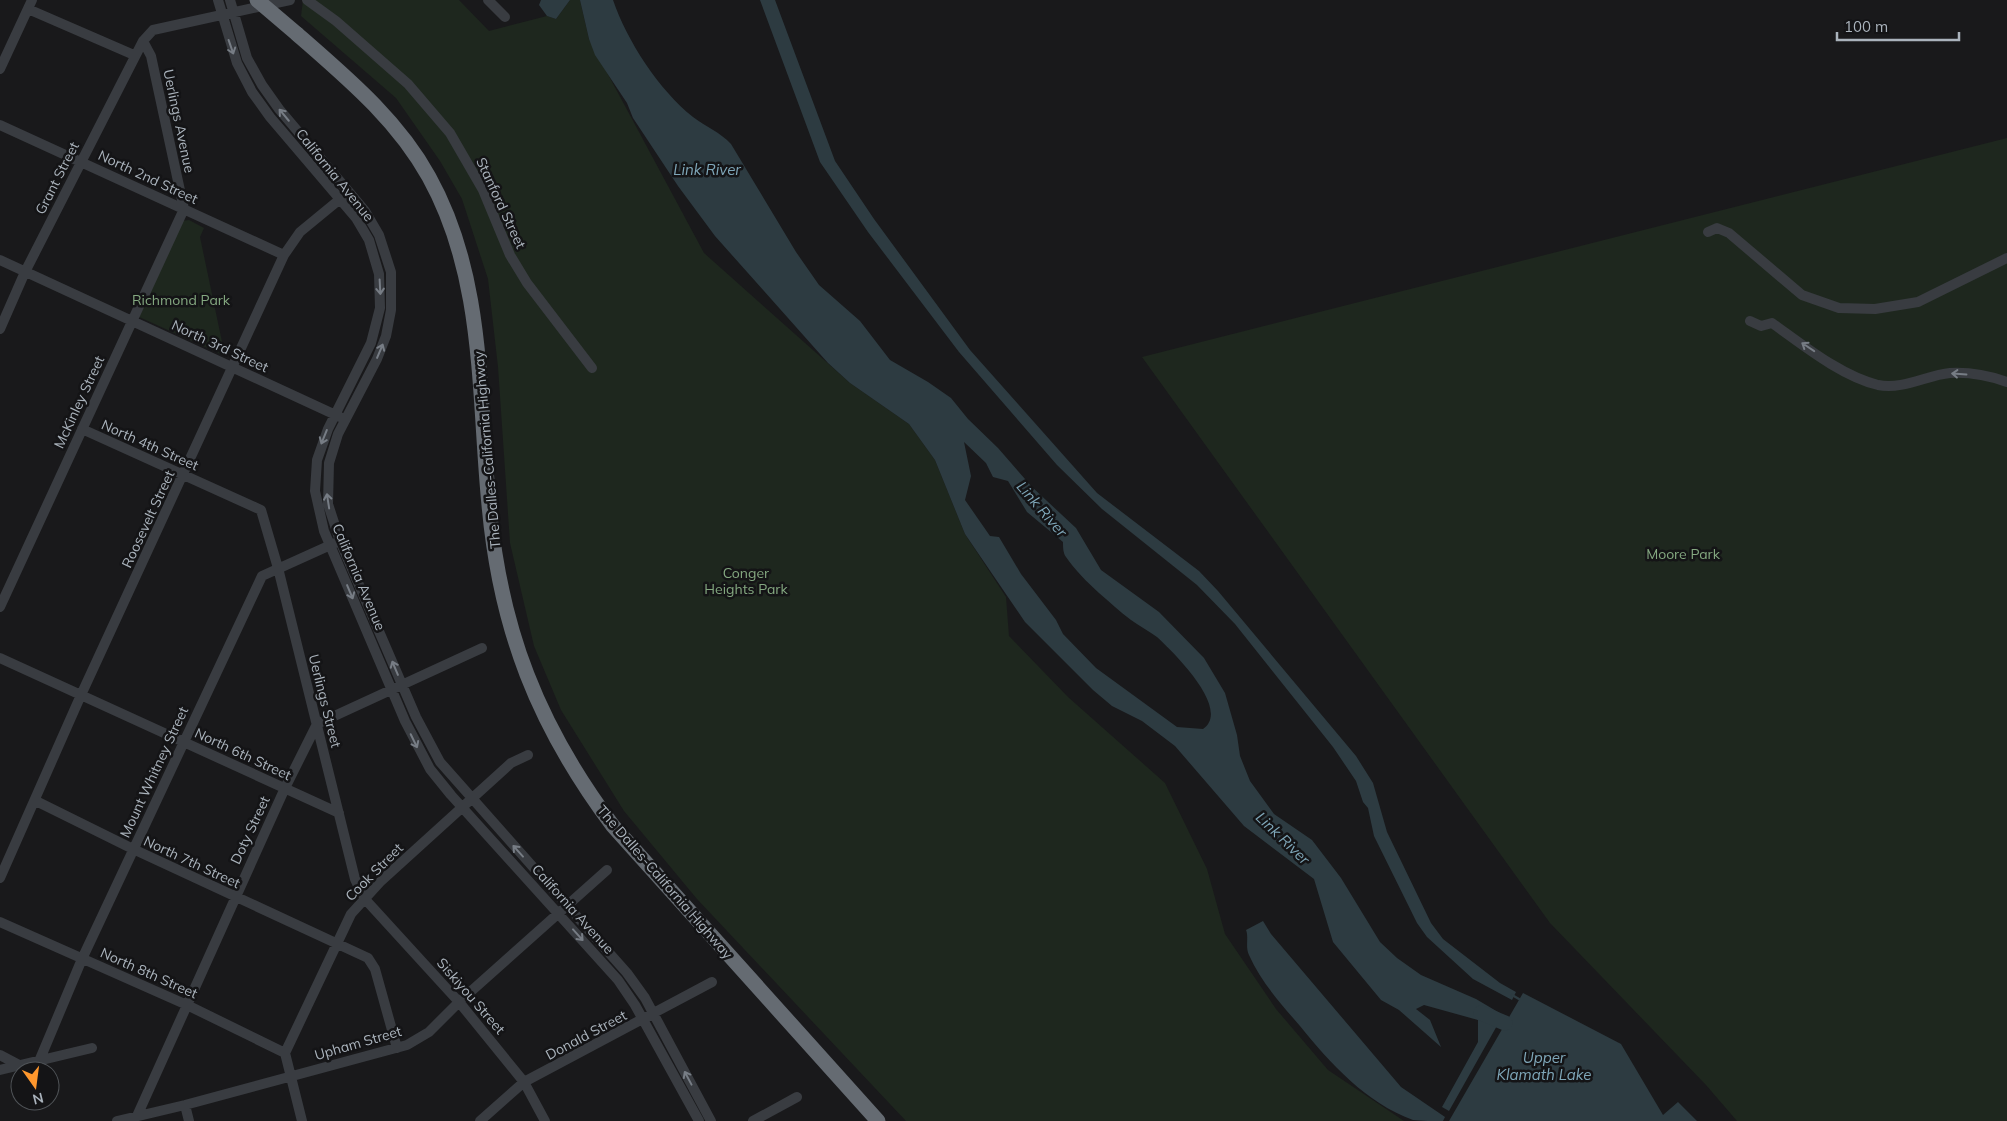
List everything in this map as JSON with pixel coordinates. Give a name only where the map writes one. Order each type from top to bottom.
[{"type":"highway","name":"The Dalles-California Highway","points":[[257,0],[356,86],[404,139],[429,176],[456,238],[468,281],[475,324],[489,506],[502,592],[516,648],[549,727],[579,778],[613,826],[878,1121]]},
{"type":"street","name":"California Avenue","points":[[218,0],[236,62],[252,92],[270,117],[356,218],[371,245],[379,274],[378,322],[372,344],[321,444],[315,476],[316,506],[330,546],[421,754],[441,783],[618,980],[643,1019],[699,1121]]},
{"type":"street","name":"California Avenue","points":[[230,0],[248,58],[262,85],[284,115],[365,211],[382,241],[391,272],[392,296],[389,324],[382,348],[332,448],[327,477],[328,504],[340,541],[431,748],[450,776],[627,973],[653,1014],[711,1121]]},
{"type":"street","points":[[143,40],[153,30],[290,0]]},
{"type":"street","name":"Stanford Street","points":[[307,0],[336,21],[408,84],[450,132],[483,190],[510,255],[527,283],[592,368]]},
{"type":"street","points":[[488,0],[505,17]]},
{"type":"street","points":[[0,69],[30,4],[134,55]]},
{"type":"street","name":"Grant Street","points":[[0,329],[26,272],[143,40]]},
{"type":"street","name":"Uerlings Avenue","points":[[143,40],[151,56],[184,209]]},
{"type":"street","name":"North 2nd Street","points":[[0,125],[284,255]]},
{"type":"street","name":"Roosevelt Street","points":[[0,878],[36,801],[81,695],[184,474],[231,366],[284,255],[300,232],[350,192]]},
{"type":"street","name":"McKinley Street","points":[[0,608],[184,209]]},
{"type":"street","points":[[1708,232],[1717,228],[1729,232],[1802,296],[1838,308],[1875,309],[1918,302],[2007,258]]},
{"type":"street","name":"North 3rd Street","points":[[0,260],[345,420]]},
{"type":"street","points":[[1750,321],[1761,326],[1772,323],[1838,368],[1879,385],[1912,383],[1950,373],[1989,376],[2007,382]]},
{"type":"street","name":"North 4th Street","points":[[82,430],[261,510]]},
{"type":"street","name":"Uerlings Street","points":[[261,510],[278,568],[355,879],[364,898]]},
{"type":"street","name":"Mount Whitney Street","points":[[40,1059],[82,959],[262,576],[340,541]]},
{"type":"street","points":[[317,724],[482,648]]},
{"type":"street","name":"North 6th Street","points":[[0,658],[338,813]]},
{"type":"street","name":"Doty Street","points":[[137,1116],[285,788],[317,724]]},
{"type":"street","name":"Cook Street","points":[[285,1053],[339,943],[351,914],[364,898],[511,763],[528,755]]},
{"type":"street","name":"North 7th Street","points":[[36,801],[235,897],[339,943]]},
{"type":"street","name":"Upham Street","points":[[117,1121],[185,1105],[397,1048],[429,1032],[459,1002],[607,870]]},
{"type":"street","name":"Siskiyou Street","points":[[364,898],[459,1002],[524,1082],[545,1121]]},
{"type":"street","name":"North 8th Street","points":[[0,922],[187,1005],[285,1053]]},
{"type":"street","points":[[339,943],[368,958],[375,969],[397,1048]]},
{"type":"street","name":"Donald Street","points":[[480,1121],[524,1082],[712,982]]},
{"type":"street","points":[[33,1061],[92,1048]]},
{"type":"street","points":[[285,1053],[302,1121]]},
{"type":"street","points":[[0,1055],[11,1061]]},
{"type":"street","points":[[753,1121],[797,1097]]},
{"type":"street","points":[[185,1105],[189,1121]]},
{"type":"green space","name":"Conger Heights Park","points":[[303,0],[459,0],[489,31],[547,16],[556,19],[570,0],[580,0],[589,39],[704,253],[850,383],[909,424],[935,460],[965,534],[1006,597],[1009,636],[1068,697],[1165,783],[1207,869],[1225,934],[1276,1009],[1328,1070],[1404,1121],[906,1121],[697,899],[624,811],[561,710],[534,646],[510,543],[498,367],[488,279],[462,199],[440,161],[396,98],[301,16]]},
{"type":"green space","name":"Moore Park","points":[[2007,138],[2007,1121],[1737,1121],[1706,1085],[1550,923],[1142,357]]},
{"type":"green space","name":"Richmond Park","points":[[189,220],[204,228],[200,237],[225,356],[137,316],[182,221]]},
{"type":"water","points":[[541,0],[570,0],[556,19],[547,16],[539,5]]},
{"type":"water","name":"Link River","points":[[580,0],[613,0],[627,32],[656,79],[680,106],[731,144],[796,252],[819,285],[860,321],[890,360],[951,398],[968,419],[998,448],[1032,487],[1076,528],[1101,570],[1159,612],[1204,658],[1225,693],[1237,735],[1240,756],[1250,781],[1274,814],[1312,840],[1341,878],[1380,942],[1397,958],[1421,975],[1476,999],[1503,1015],[1449,1111],[1442,1107],[1478,1042],[1478,1020],[1424,1005],[1416,1009],[1430,1020],[1441,1047],[1399,1010],[1381,1000],[1333,942],[1314,879],[1244,826],[1175,746],[1142,721],[1112,706],[1093,690],[1025,622],[965,534],[935,460],[909,424],[850,383],[828,363],[715,236],[678,186],[633,118],[627,103],[595,55],[589,39]],"holes":[[[964,442],[986,463],[993,477],[1008,481],[1027,512],[1063,542],[1065,555],[1086,580],[1127,617],[1157,637],[1186,667],[1197,681],[1210,708],[1210,720],[1203,729],[1177,727],[1096,668],[1063,634],[1056,620],[1021,574],[999,537],[990,536],[965,500],[971,476]]]},
{"type":"water","points":[[760,0],[775,0],[835,161],[874,219],[970,350],[1097,493],[1199,571],[1218,591],[1356,756],[1373,783],[1387,832],[1431,923],[1443,939],[1500,983],[1516,992],[1512,1000],[1473,979],[1427,937],[1417,923],[1374,836],[1368,808],[1363,802],[1356,781],[1333,747],[1235,624],[1197,585],[1102,509],[1057,465],[959,352],[868,232],[820,162]]},
{"type":"water","points":[[1263,921],[1271,934],[1401,1087],[1445,1117],[1443,1121],[1413,1120],[1396,1113],[1365,1093],[1324,1054],[1272,992],[1259,974],[1249,955],[1246,930]]},
{"type":"water","name":"Upper Klamath Lake","points":[[1523,993],[1621,1044],[1663,1115],[1678,1102],[1697,1121],[1449,1121]]},
{"type":"waterway","points":[[1512,995],[1519,999]]},
{"type":"waterway","name":"Link River","points":[[1481,1013],[1505,1023]]}]
